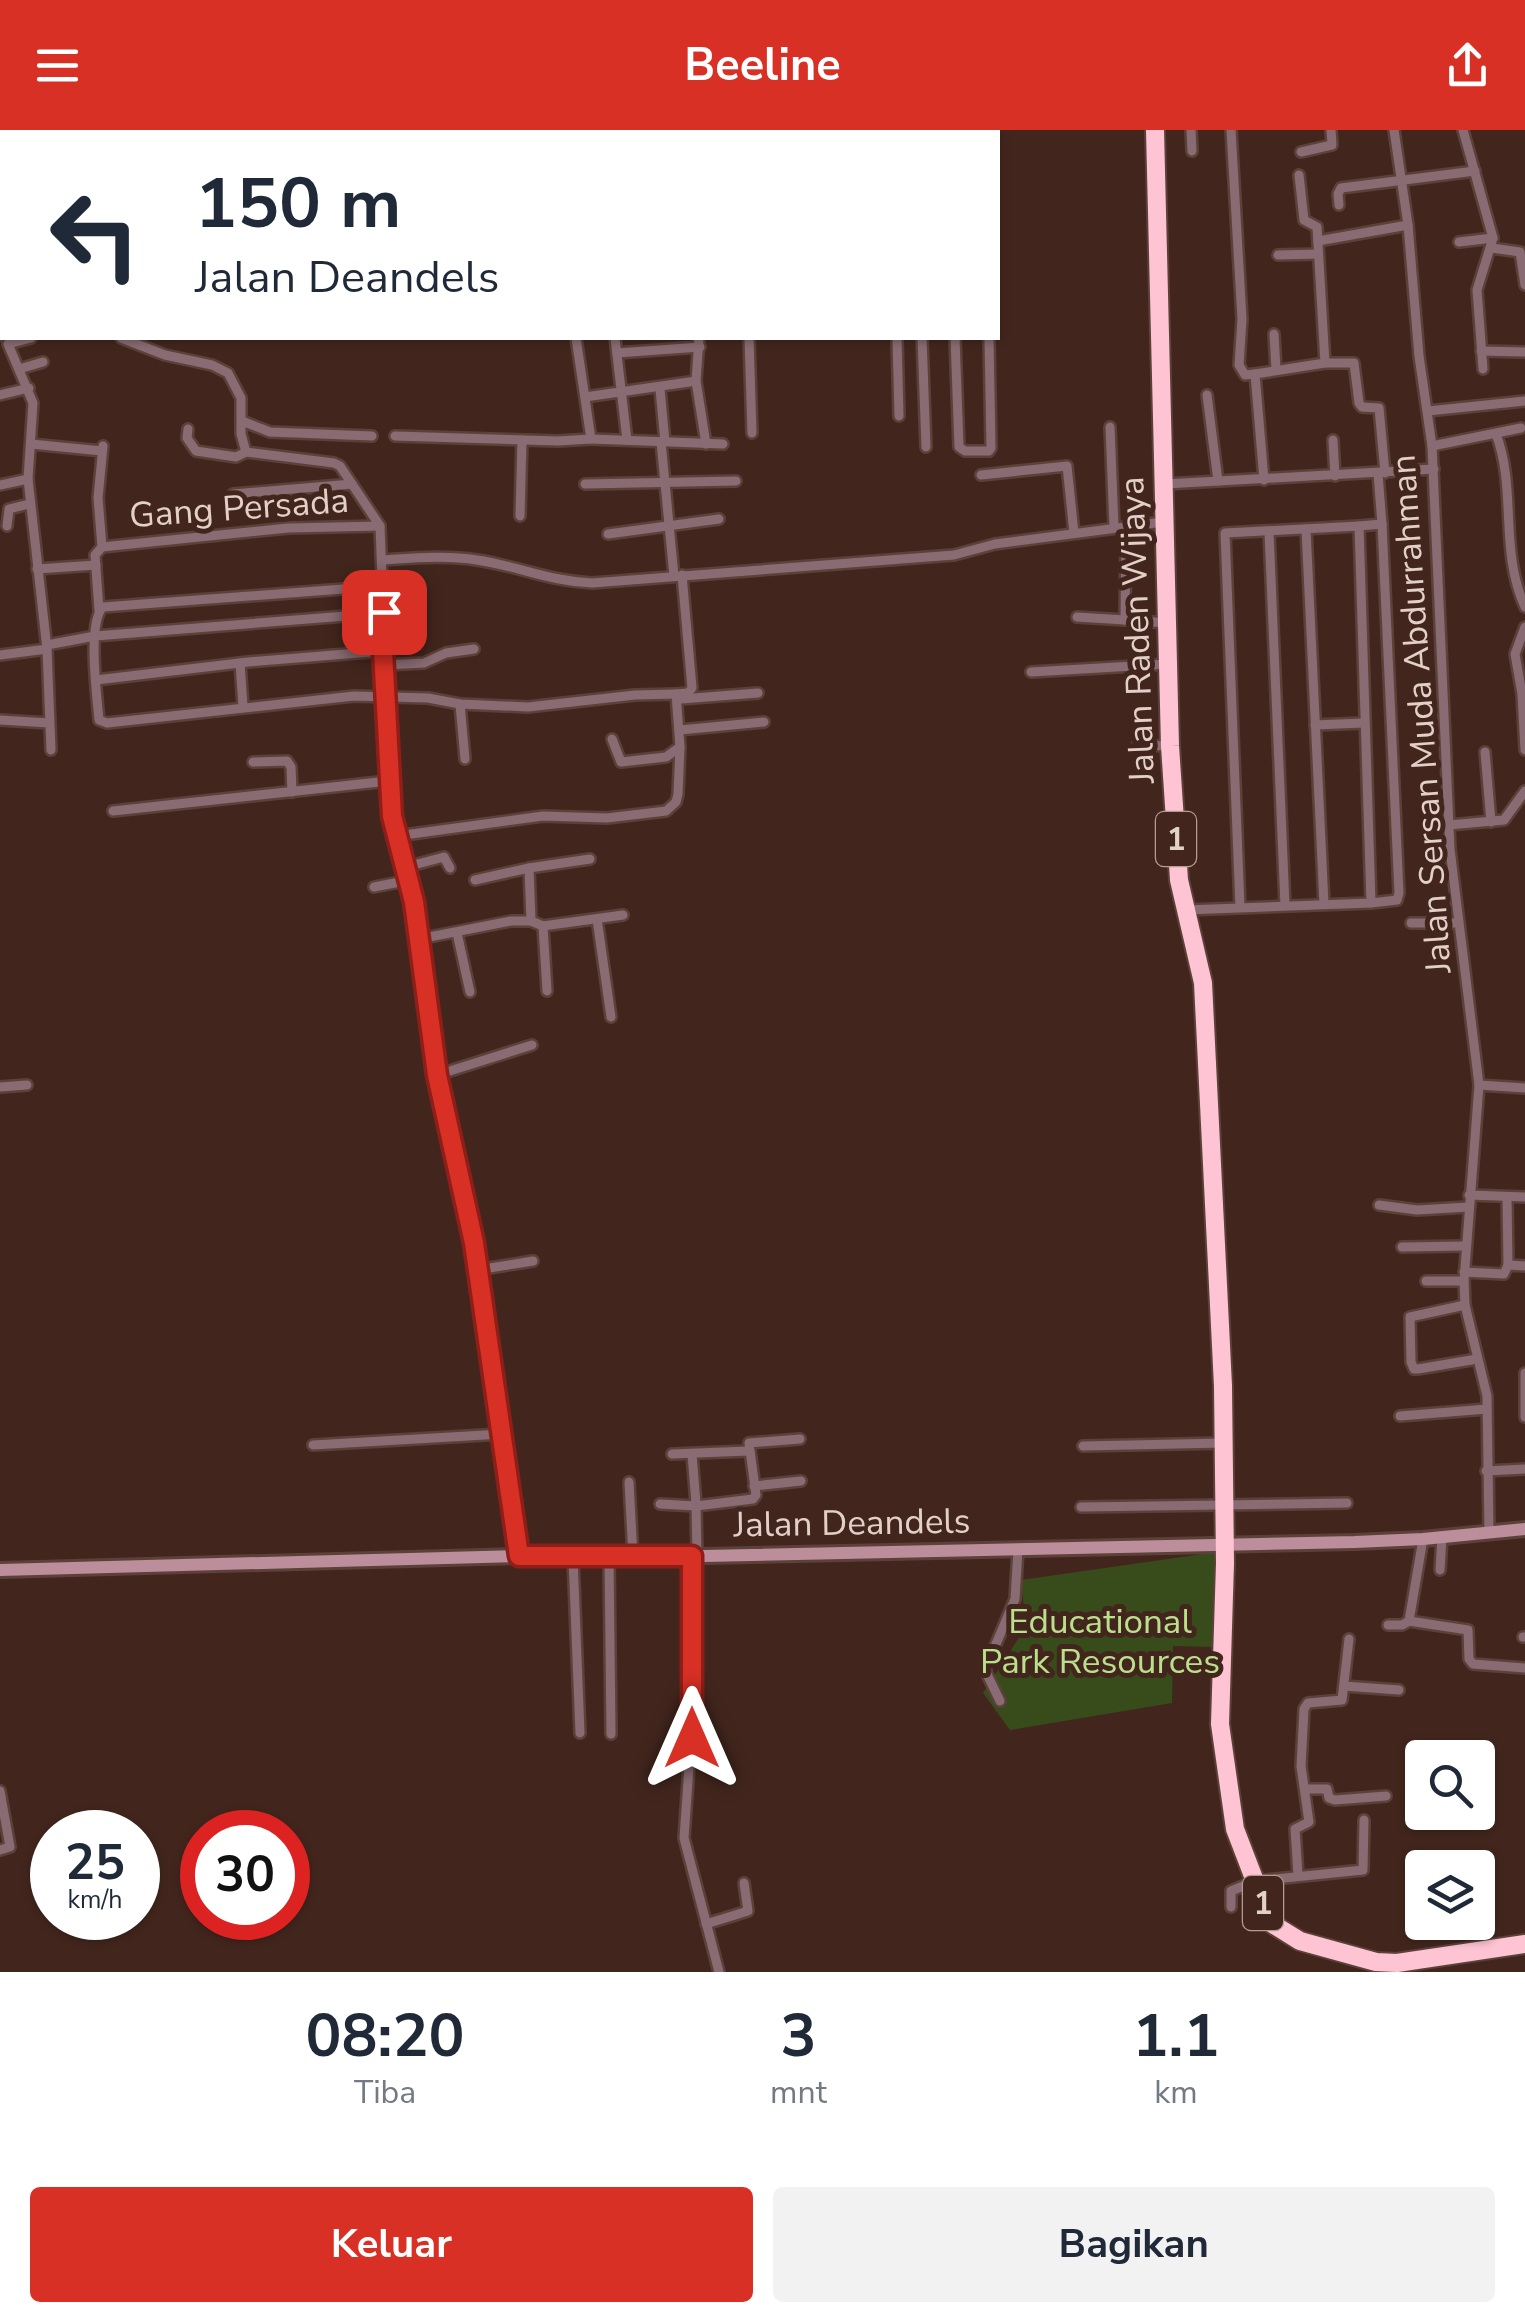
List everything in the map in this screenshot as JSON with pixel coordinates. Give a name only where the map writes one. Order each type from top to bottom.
[{"type":"highway","name":"Jalan Raden Wijaya","points":[[1155,130],[1170,746],[1179,880],[1202,983],[1224,1443],[1225,1544]]},
{"type":"highway","name":"1","points":[[1225,1544],[1220,1710],[1229,1804],[1240,1850],[1274,1925],[1300,1941],[1358,1960],[1397,1963],[1525,1944]]},
{"type":"street","points":[[1190,130],[1192,151]]},
{"type":"street","points":[[1186,910],[1371,903],[1397,900],[1399,893],[1379,408],[1359,403],[1354,363],[1325,363],[1245,375],[1240,365],[1242,318],[1231,130]]},
{"type":"street","points":[[1301,152],[1332,145],[1332,130]]},
{"type":"street","name":"Jalan Sersan Muda Abdurrahman","points":[[1394,130],[1432,446],[1449,825],[1457,923],[1479,1085],[1464,1276],[1465,1305],[1488,1409],[1488,1533]]},
{"type":"street","points":[[1464,130],[1492,243],[1477,290],[1483,369]]},
{"type":"street","points":[[1340,205],[1341,188],[1475,172]]},
{"type":"street","points":[[1299,175],[1304,220],[1316,225],[1325,363]]},
{"type":"street","points":[[1318,242],[1408,225]]},
{"type":"street","points":[[1459,242],[1492,243],[1520,252],[1525,285]]},
{"type":"street","points":[[1278,255],[1318,254]]},
{"type":"street","points":[[1274,334],[1276,370]]},
{"type":"street","points":[[126,340],[228,373],[240,398],[242,445],[246,452]]},
{"type":"street","points":[[576,340],[591,439]]},
{"type":"street","points":[[615,340],[628,440]]},
{"type":"street","points":[[749,340],[752,434]]},
{"type":"street","points":[[898,340],[899,416]]},
{"type":"street","points":[[922,340],[926,447]]},
{"type":"street","points":[[955,340],[959,448],[972,451],[991,448],[989,340]]},
{"type":"street","points":[[4,341],[29,388],[33,410],[28,504],[47,647],[51,750]]},
{"type":"street","points":[[617,353],[700,342],[696,381],[706,444]]},
{"type":"street","points":[[1482,351],[1525,352]]},
{"type":"street","points":[[19,368],[43,362]]},
{"type":"street","points":[[1255,374],[1264,480]]},
{"type":"street","points":[[585,398],[696,381]]},
{"type":"street","points":[[0,395],[29,388]]},
{"type":"street","points":[[660,389],[663,482],[692,688],[677,697]]},
{"type":"street","points":[[1207,395],[1218,481]]},
{"type":"street","points":[[1428,412],[1525,402]]},
{"type":"street","points":[[242,421],[270,432],[372,436]]},
{"type":"street","points":[[1110,428],[1114,527]]},
{"type":"street","points":[[1432,446],[1521,428]]},
{"type":"street","points":[[188,430],[189,442],[196,451],[236,457],[246,452],[334,463],[380,526],[388,781],[397,836],[410,880],[437,1075],[474,1243],[519,1556]]},
{"type":"street","points":[[1496,434],[1505,474],[1510,566],[1525,607]]},
{"type":"street","points":[[394,436],[723,444]]},
{"type":"street","points":[[520,516],[522,440]]},
{"type":"street","points":[[1333,440],[1335,476]]},
{"type":"street","points":[[31,444],[102,449],[98,498],[102,547],[97,550],[99,610],[95,636],[102,722],[374,695],[386,699],[428,698],[460,704],[528,707],[635,695],[758,693]]},
{"type":"street","points":[[980,475],[1067,466],[1074,533]]},
{"type":"street","points":[[1165,484],[1434,469]]},
{"type":"street","points":[[0,485],[28,480]]},
{"type":"street","points":[[585,484],[736,481]]},
{"type":"street","points":[[233,494],[352,484]]},
{"type":"street","points":[[7,526],[9,509],[28,504]]},
{"type":"street","points":[[608,534],[719,518]]},
{"type":"street","points":[[383,560],[482,560],[565,582],[954,554],[997,543],[1165,522]]},
{"type":"street","points":[[1240,907],[1225,534],[1382,524]]},
{"type":"street","name":"Gang Persada","points":[[102,547],[305,527],[380,526]]},
{"type":"street","points":[[1125,620],[1126,526]]},
{"type":"street","points":[[1359,526],[1371,903]]},
{"type":"street","points":[[1306,529],[1324,904]]},
{"type":"street","points":[[1269,532],[1284,905]]},
{"type":"street","points":[[36,569],[96,565]]},
{"type":"street","points":[[99,610],[246,594],[384,586]]},
{"type":"street","points":[[0,655],[95,636],[384,612]]},
{"type":"street","points":[[1077,617],[1168,623]]},
{"type":"street","points":[[1525,627],[1515,654],[1525,750]]},
{"type":"street","points":[[384,665],[424,663],[474,649]]},
{"type":"street","points":[[96,680],[244,662],[383,651]]},
{"type":"street","points":[[244,662],[246,706]]},
{"type":"street","points":[[1030,672],[1168,664]]},
{"type":"street","points":[[397,836],[542,816],[607,818],[666,811],[678,794],[677,697]]},
{"type":"street","points":[[460,704],[465,759]]},
{"type":"street","points":[[0,720],[49,724]]},
{"type":"street","points":[[680,730],[764,722]]},
{"type":"street","points":[[1315,725],[1364,723]]},
{"type":"street","points":[[612,738],[621,762],[666,758],[680,747]]},
{"type":"street","points":[[1136,745],[1170,746]]},
{"type":"street","points":[[1485,752],[1491,822]]},
{"type":"street","points":[[253,762],[287,760],[291,766],[292,792]]},
{"type":"street","points":[[113,811],[388,781]]},
{"type":"street","points":[[1449,825],[1504,820],[1525,791]]},
{"type":"street","points":[[406,867],[444,857],[450,868]]},
{"type":"street","points":[[476,880],[590,859]]},
{"type":"street","points":[[529,868],[531,921]]},
{"type":"street","points":[[374,887],[410,880]]},
{"type":"street","points":[[420,940],[511,921],[531,921],[543,926],[624,914]]},
{"type":"street","points":[[597,919],[611,1016]]},
{"type":"street","points":[[1411,924],[1457,923]]},
{"type":"street","points":[[543,926],[547,991]]},
{"type":"street","points":[[457,933],[470,992]]},
{"type":"street","points":[[437,1075],[532,1045]]},
{"type":"street","points":[[0,1087],[28,1085]]},
{"type":"street","points":[[1479,1085],[1525,1088]]},
{"type":"street","points":[[1468,1195],[1525,1197]]},
{"type":"street","points":[[1426,1281],[1504,1274],[1508,1265],[1508,1197]]},
{"type":"street","points":[[1379,1205],[1417,1210],[1468,1207]]},
{"type":"street","points":[[1402,1247],[1465,1246]]},
{"type":"street","points":[[476,1270],[533,1260]]},
{"type":"street","points":[[1508,1265],[1525,1266]]},
{"type":"street","points":[[1465,1305],[1410,1317],[1411,1362],[1418,1369],[1477,1359]]},
{"type":"street","points":[[1525,1373],[1525,1417]]},
{"type":"street","points":[[1400,1416],[1488,1409]]},
{"type":"street","points":[[313,1444],[502,1434]]},
{"type":"street","points":[[660,1504],[753,1499],[756,1495],[749,1445],[800,1439]]},
{"type":"street","points":[[1083,1446],[1224,1443]]},
{"type":"street","points":[[672,1454],[750,1452]]},
{"type":"street","points":[[692,1454],[696,1505],[692,1738],[684,1838],[719,1972]]},
{"type":"street","points":[[1486,1471],[1525,1468]]},
{"type":"street","points":[[754,1486],[801,1481]]},
{"type":"street","points":[[629,1482],[633,1557]]},
{"type":"street","points":[[1081,1507],[1347,1503]]},
{"type":"street","name":"Jalan Deandels","points":[[0,1570],[519,1556],[609,1558],[1355,1542],[1525,1529]]},
{"type":"street","points":[[1440,1570],[1442,1537]]},
{"type":"street","points":[[1409,1621],[1423,1539]]},
{"type":"street","points":[[1000,1701],[985,1670],[1015,1598],[1016,1549]]},
{"type":"street","points":[[574,1558],[580,1733]]},
{"type":"street","points":[[609,1558],[611,1734]]},
{"type":"street","points":[[1388,1625],[1409,1621],[1469,1631],[1469,1661],[1473,1664],[1525,1668]]},
{"type":"street","points":[[1298,1875],[1295,1829],[1308,1823],[1302,1766],[1304,1709],[1313,1702],[1339,1702],[1344,1698],[1350,1639]]},
{"type":"street","points":[[1344,1686],[1399,1690]]},
{"type":"street","points":[[1306,1790],[1327,1789],[1329,1798],[1336,1800],[1386,1796]]},
{"type":"street","points":[[0,1791],[10,1846],[0,1850]]},
{"type":"street","points":[[1231,1907],[1234,1888],[1254,1882],[1363,1870],[1364,1820]]},
{"type":"street","points":[[706,1924],[748,1911],[744,1883]]},
{"type":"green space","name":"Educational Park Resources","points":[[1217,1552],[1214,1647],[1173,1646],[1172,1703],[1010,1730],[983,1693],[1026,1627],[1021,1580]]},
{"type":"route","points":[[384,612],[392,816],[410,880],[437,1075],[474,1243],[519,1556],[692,1556],[692,1738]]}]
